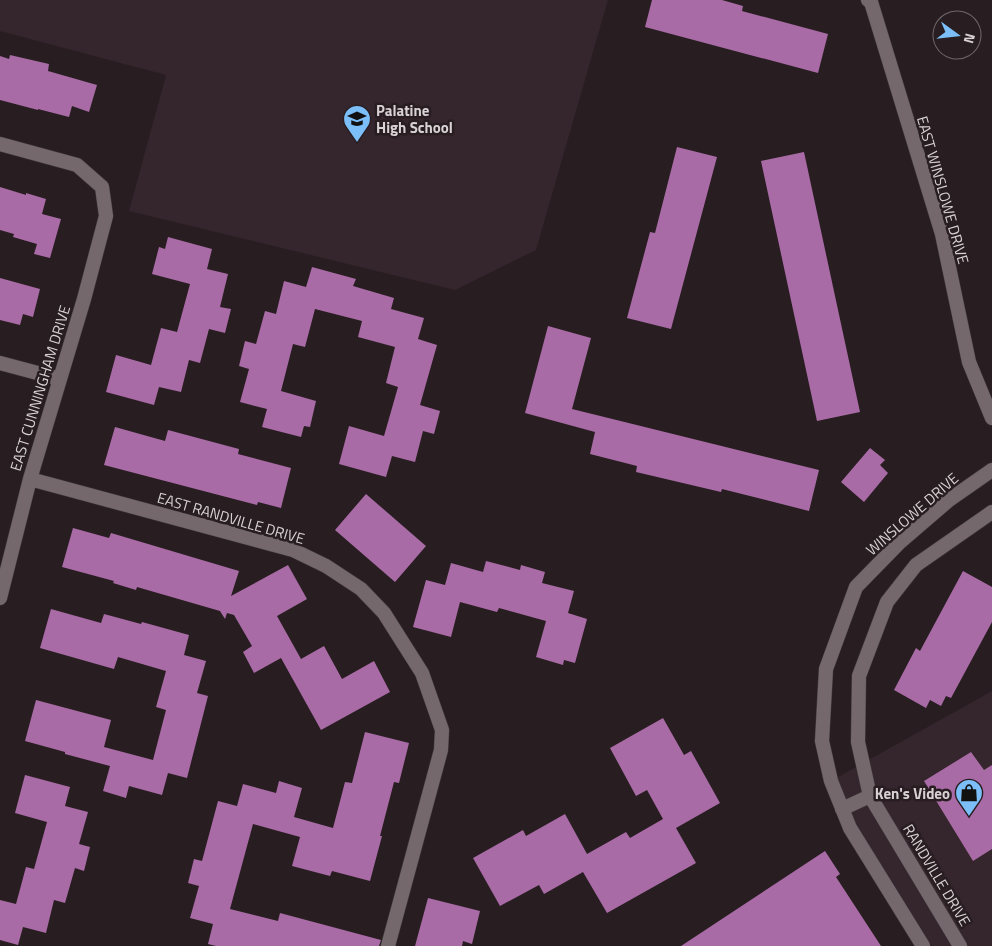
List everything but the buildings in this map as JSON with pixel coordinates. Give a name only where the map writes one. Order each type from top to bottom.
[{"type":"street","name":"EAST WINSLOWE DRIVE","points":[[868,0],[942,234],[969,362],[992,418]]},
{"type":"street","name":"EAST CUNNINGHAM DRIVE","points":[[0,144],[78,165],[102,187],[106,216],[84,299],[30,479],[0,598]]},
{"type":"street","points":[[0,363],[60,379]]},
{"type":"street","name":"WINSLOWE DRIVE","points":[[842,809],[831,781],[822,740],[826,669],[856,587],[899,543],[949,500],[992,470]]},
{"type":"street","name":"EAST RANDVILLE DRIVE","points":[[30,479],[293,550],[326,566],[360,589],[384,613],[422,673],[442,730],[441,750],[388,946]]},
{"type":"street","name":"RANDVILLE DRIVE","points":[[960,946],[870,796],[858,742],[860,676],[887,602],[916,565],[992,512]]},
{"type":"street","points":[[870,796],[842,809],[850,828],[923,946]]},
{"type":"shaded area","name":"Palatine High School","points":[[0,0],[608,0],[536,250],[455,290],[129,211],[166,75],[0,31]]},
{"type":"shaded area","points":[[992,691],[992,946],[932,946],[850,828],[831,781]]},
{"type":"place","name":"Palatine High School","points":[[357,143]]},
{"type":"place","name":"Ken's Video","points":[[969,817]]}]
